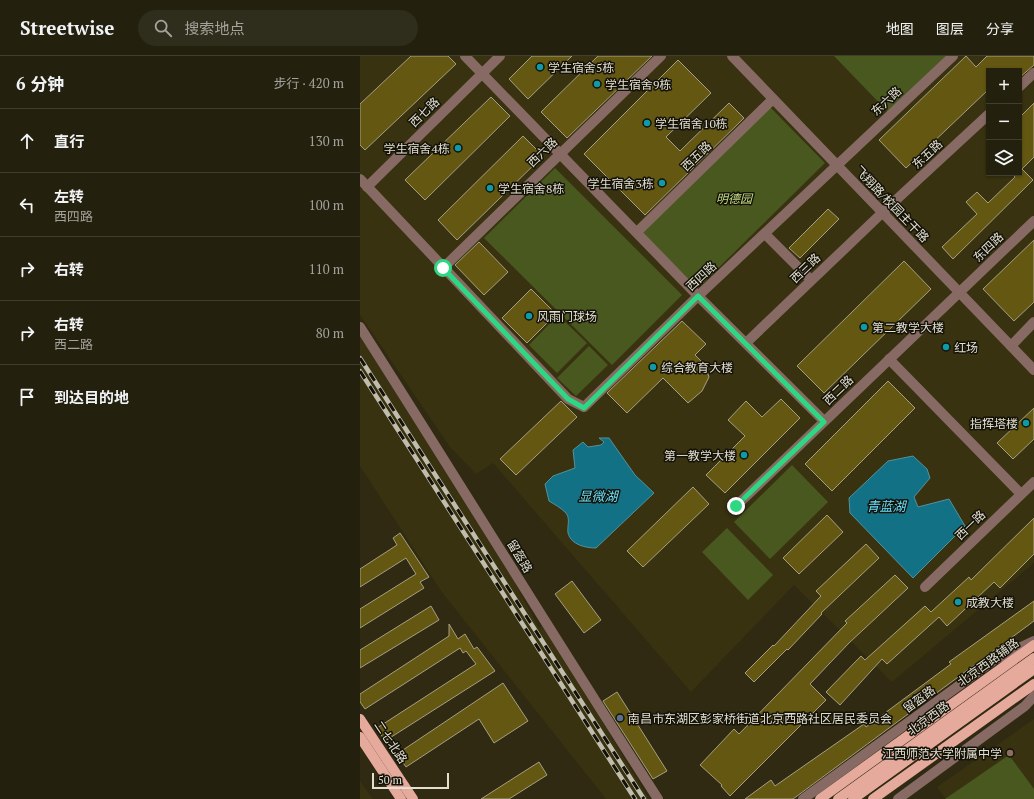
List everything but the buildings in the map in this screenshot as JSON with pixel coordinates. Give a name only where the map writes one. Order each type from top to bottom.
[{"type":"main road","name":"北京西路辅路","points":[[820,799],[1034,645]]},
{"type":"main road","name":"北京西路","points":[[838,799],[1034,658]]},
{"type":"main road","name":"北京西路","points":[[853,799],[1034,669]]},
{"type":"main road","points":[[873,799],[1034,684]]},
{"type":"main road","name":"二七北路","points":[[360,719],[413,799]]},
{"type":"main road","name":"二七北路","points":[[360,737],[401,799]]},
{"type":"street","points":[[465,56],[698,296],[824,422]]},
{"type":"street","name":"西七路","points":[[363,183],[500,56]]},
{"type":"street","name":"西六路","points":[[443,268],[661,56]]},
{"type":"street","name":"飞翔路/校园主干路","points":[[732,56],[1034,370]]},
{"type":"street","name":"东六路","points":[[837,166],[953,56]]},
{"type":"street","points":[[1022,84],[1034,73]]},
{"type":"street","name":"西五路","points":[[636,232],[773,99]]},
{"type":"street","name":"东五路","points":[[883,212],[986,117]]},
{"type":"street","name":"西四路","points":[[443,268],[568,399],[584,408],[698,296],[837,166]]},
{"type":"street","points":[[363,183],[443,268]]},
{"type":"street","name":"西三路","points":[[746,343],[883,212]]},
{"type":"street","name":"东四路","points":[[959,292],[1034,221]]},
{"type":"street","points":[[765,234],[811,280]]},
{"type":"street","name":"西二路","points":[[736,506],[959,292]]},
{"type":"street","points":[[1011,346],[1034,322]]},
{"type":"street","name":"留盔路","points":[[360,327],[506,556],[551,632],[658,799]]},
{"type":"street","points":[[889,360],[1021,494]]},
{"type":"street","name":"西一路","points":[[924,587],[1034,482]]},
{"type":"street","name":"留盔路","points":[[803,799],[994,660],[1034,641]]},
{"type":"street","points":[[898,799],[1025,706],[1034,696]]},
{"type":"shaded area","points":[[360,56],[1034,56],[1034,563],[892,682],[794,585],[691,692],[493,463],[476,474],[450,447],[360,315]]},
{"type":"shaded area","points":[[360,330],[491,538],[539,628],[544,625],[649,799],[606,799],[441,591],[360,466]]},
{"type":"shaded area","name":"江西师范大学附属中学","points":[[1034,719],[1034,799],[946,799],[937,787]]},
{"type":"shaded area","points":[[360,781],[373,799],[360,799]]},
{"type":"green space","points":[[834,56],[950,56],[889,113]]},
{"type":"green space","name":"明德园","points":[[770,107],[825,163],[697,289],[642,232]]},
{"type":"green space","points":[[555,168],[682,295],[612,365],[484,238]]},
{"type":"green space","points":[[558,315],[587,343],[557,373],[529,345]]},
{"type":"green space","points":[[589,346],[608,365],[576,396],[557,378]]},
{"type":"green space","points":[[792,465],[828,502],[770,559],[734,522]]},
{"type":"green space","points":[[727,528],[773,575],[748,600],[702,552]]},
{"type":"green space","points":[[1009,755],[1034,789],[1034,799],[945,799]]},
{"type":"water","name":"显微湖","points":[[599,438],[609,438],[635,475],[654,493],[596,548],[592,548],[579,545],[572,540],[568,533],[567,514],[549,501],[545,484],[553,476],[575,468],[573,450],[583,442],[588,447],[601,445],[604,442]]},
{"type":"water","name":"青蓝湖","points":[[913,456],[927,469],[930,478],[914,497],[918,507],[949,499],[965,526],[913,578],[850,513],[849,498],[888,461]]},
{"type":"railway","points":[[360,358],[644,799]]},
{"type":"railway","points":[[360,371],[635,799]]},
{"type":"place","name":"学生宿舍5栋","points":[[540,67]]},
{"type":"place","name":"学生宿舍9栋","points":[[597,84]]},
{"type":"place","name":"学生宿舍10栋","points":[[647,123]]},
{"type":"place","name":"学生宿舍4栋","points":[[458,148]]},
{"type":"place","name":"学生宿舍3栋","points":[[662,183]]},
{"type":"place","name":"学生宿舍8栋","points":[[490,188]]},
{"type":"place","name":"风雨门球场","points":[[529,316]]},
{"type":"place","name":"第二教学大楼","points":[[864,327]]},
{"type":"place","name":"红场","points":[[946,347]]},
{"type":"place","name":"综合教育大楼","points":[[653,367]]},
{"type":"place","name":"指挥塔楼","points":[[1026,423]]},
{"type":"place","name":"第一教学大楼","points":[[744,455]]},
{"type":"place","name":"成教大楼","points":[[958,602]]},
{"type":"place","name":"南昌市东湖区彭家桥街道北京西路社区居民委员会","points":[[620,718]]},
{"type":"place","name":"江西师范大学附属中学","points":[[1010,753]]},
{"type":"route","points":[[443,268],[568,399],[584,408],[698,296],[824,422],[736,506]]}]
